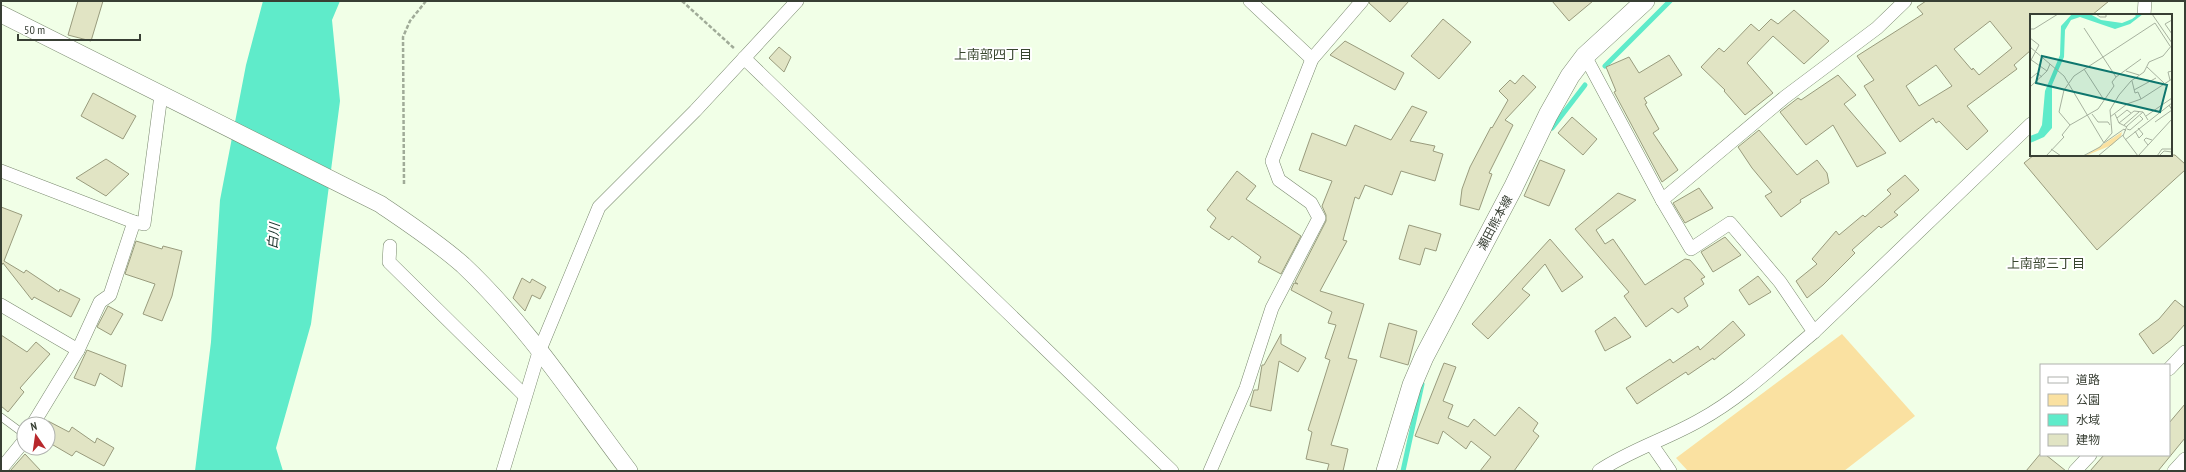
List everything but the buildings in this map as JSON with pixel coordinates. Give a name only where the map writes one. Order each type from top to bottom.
[{"type":"main road","name":"瀬田熊本線","points":[[1386,471],[1412,385],[1424,357],[1513,188],[1548,115],[1585,56],[1645,1]]},
{"type":"street","points":[[502,471],[524,395],[539,352],[599,207],[695,111],[797,1]]},
{"type":"street","points":[[1250,1],[1312,60]]},
{"type":"street","points":[[1210,471],[1246,388],[1272,308],[1319,218],[1311,203],[1279,180],[1272,161],[1312,60],[1362,1]]},
{"type":"street","points":[[1662,200],[1785,97],[1877,28],[1905,1]]},
{"type":"street","points":[[2144,14],[2145,1]]},
{"type":"street","points":[[1,14],[380,204],[432,239],[462,265],[503,306],[629,471]]},
{"type":"street","points":[[1585,56],[1662,200],[1691,248],[1730,223],[1780,282],[1814,332]]},
{"type":"street","points":[[744,58],[1172,471]]},
{"type":"street","points":[[1,171],[134,222],[144,224],[161,95]]},
{"type":"street","points":[[1599,471],[1616,460],[1652,445],[1701,420],[1743,391],[1814,332],[2030,125]]},
{"type":"street","points":[[38,416],[78,350],[100,302],[110,295],[134,222]]},
{"type":"street","points":[[390,246],[389,262],[524,395]]},
{"type":"street","points":[[1,305],[78,350]]},
{"type":"street","points":[[2170,369],[2185,352]]},
{"type":"street","points":[[1652,445],[1670,471]]},
{"type":"street","points":[[1,469],[16,451]]},
{"type":"street","points":[[2075,471],[2089,456]]},
{"type":"street","points":[[2174,471],[2185,459]]},
{"type":"lane","points":[[1,417],[16,428]]},
{"type":"path","points":[[404,184],[403,37],[410,22],[426,1]]},
{"type":"path","points":[[682,1],[744,58]]},
{"type":"green space","points":[[1842,334],[1915,416],[1844,471],[1688,471],[1676,458]]},
{"type":"water","name":"白川","points":[[263,1],[340,1],[332,20],[340,101],[311,324],[276,448],[283,471],[195,471],[211,342],[220,200],[246,65]]},
{"type":"waterway","points":[[1605,66],[1670,1]]},
{"type":"waterway","points":[[1552,128],[1585,85]]},
{"type":"waterway","points":[[1403,471],[1422,384]]},
{"type":"district","name":"上南部四丁目","points":[[993,54]]},
{"type":"district","name":"上南部三丁目","points":[[2046,263]]}]
